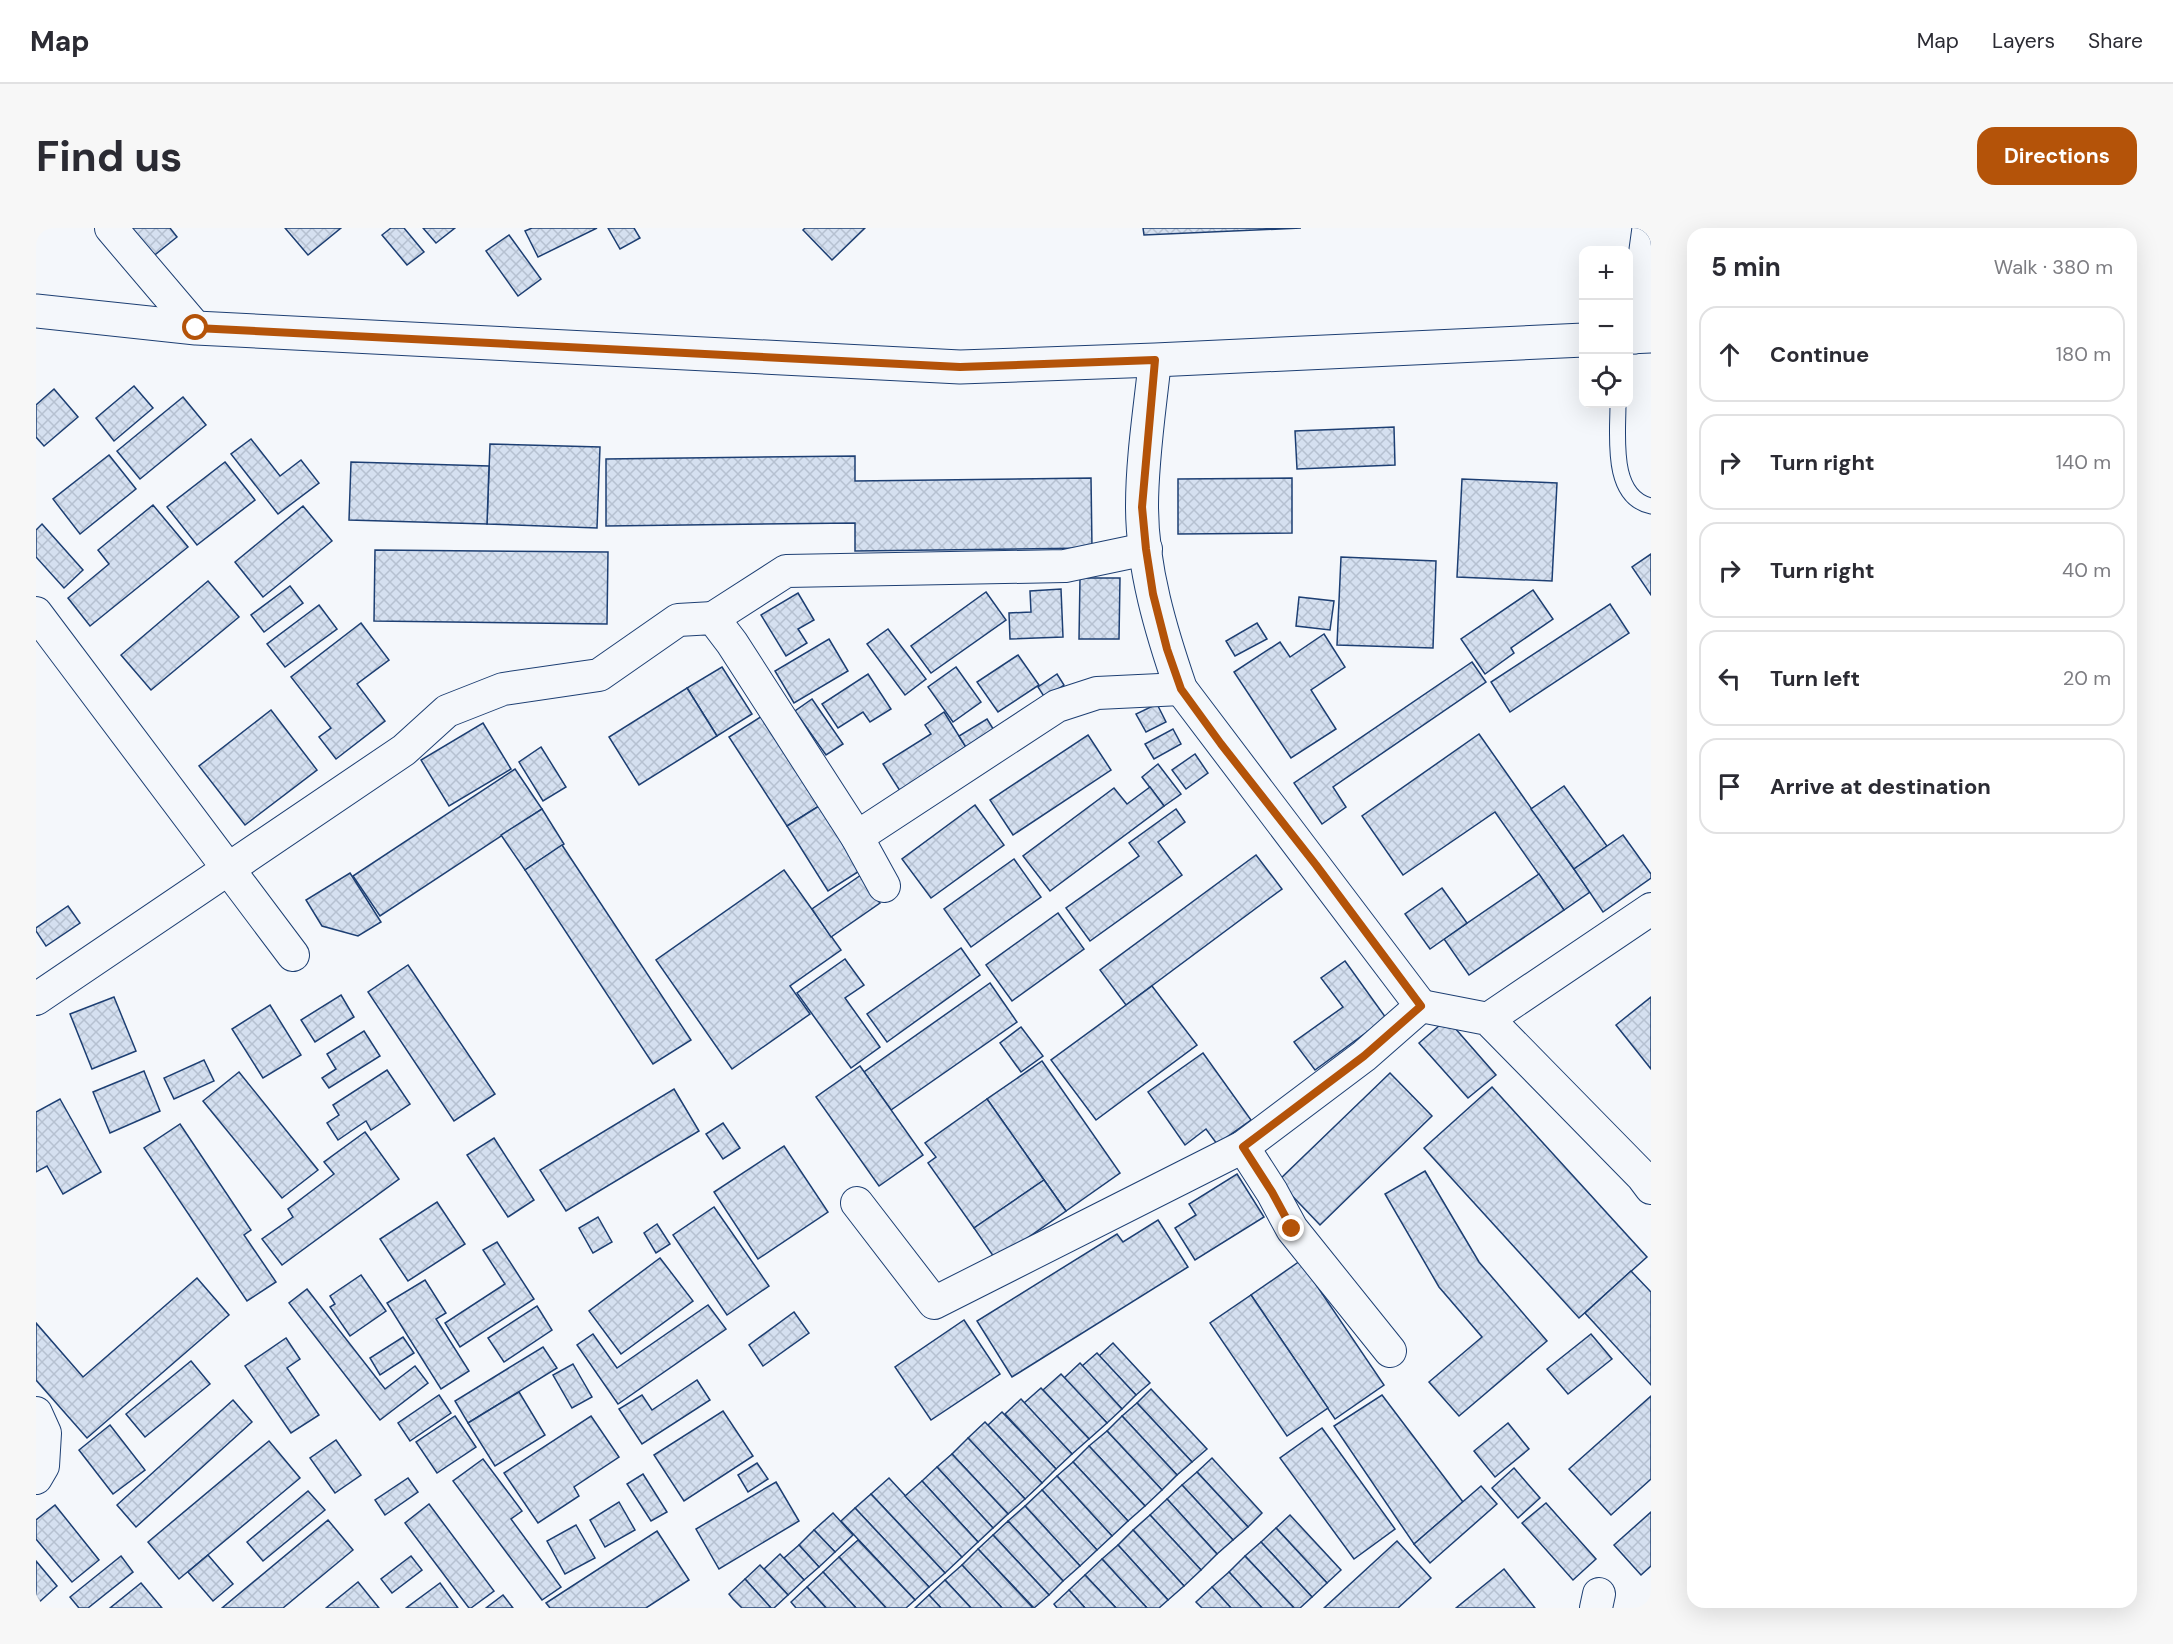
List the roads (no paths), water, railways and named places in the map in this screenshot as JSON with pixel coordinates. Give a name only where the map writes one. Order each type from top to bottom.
[{"type":"main road","points":[[1638,337],[1649,228]]},
{"type":"main road","points":[[36,311],[196,328],[960,367],[1579,340]]},
{"type":"street","points":[[111,228],[196,328]]},
{"type":"street","points":[[1155,360],[1142,507],[1153,594],[1167,649],[1181,689],[1421,1006],[1488,1019],[1651,1188]]},
{"type":"street","points":[[36,999],[404,750],[447,711],[503,689],[599,675],[678,620],[713,618],[786,571],[1065,566],[1146,549]]},
{"type":"street","points":[[36,613],[294,955]]},
{"type":"street","points":[[713,618],[732,643],[857,837],[884,886]]},
{"type":"street","points":[[857,837],[1057,706],[1097,693],[1181,689]]},
{"type":"street","points":[[1488,1019],[1651,909]]},
{"type":"street","points":[[857,1203],[934,1303],[1243,1147],[1364,1056],[1421,1006]]},
{"type":"street","points":[[1243,1147],[1272,1192],[1292,1229],[1390,1351]]},
{"type":"street","points":[[36,1413],[45,1433],[43,1466],[36,1478]]},
{"type":"lane","points":[[1618,408],[1618,451],[1622,482],[1640,503],[1651,506]]}]
